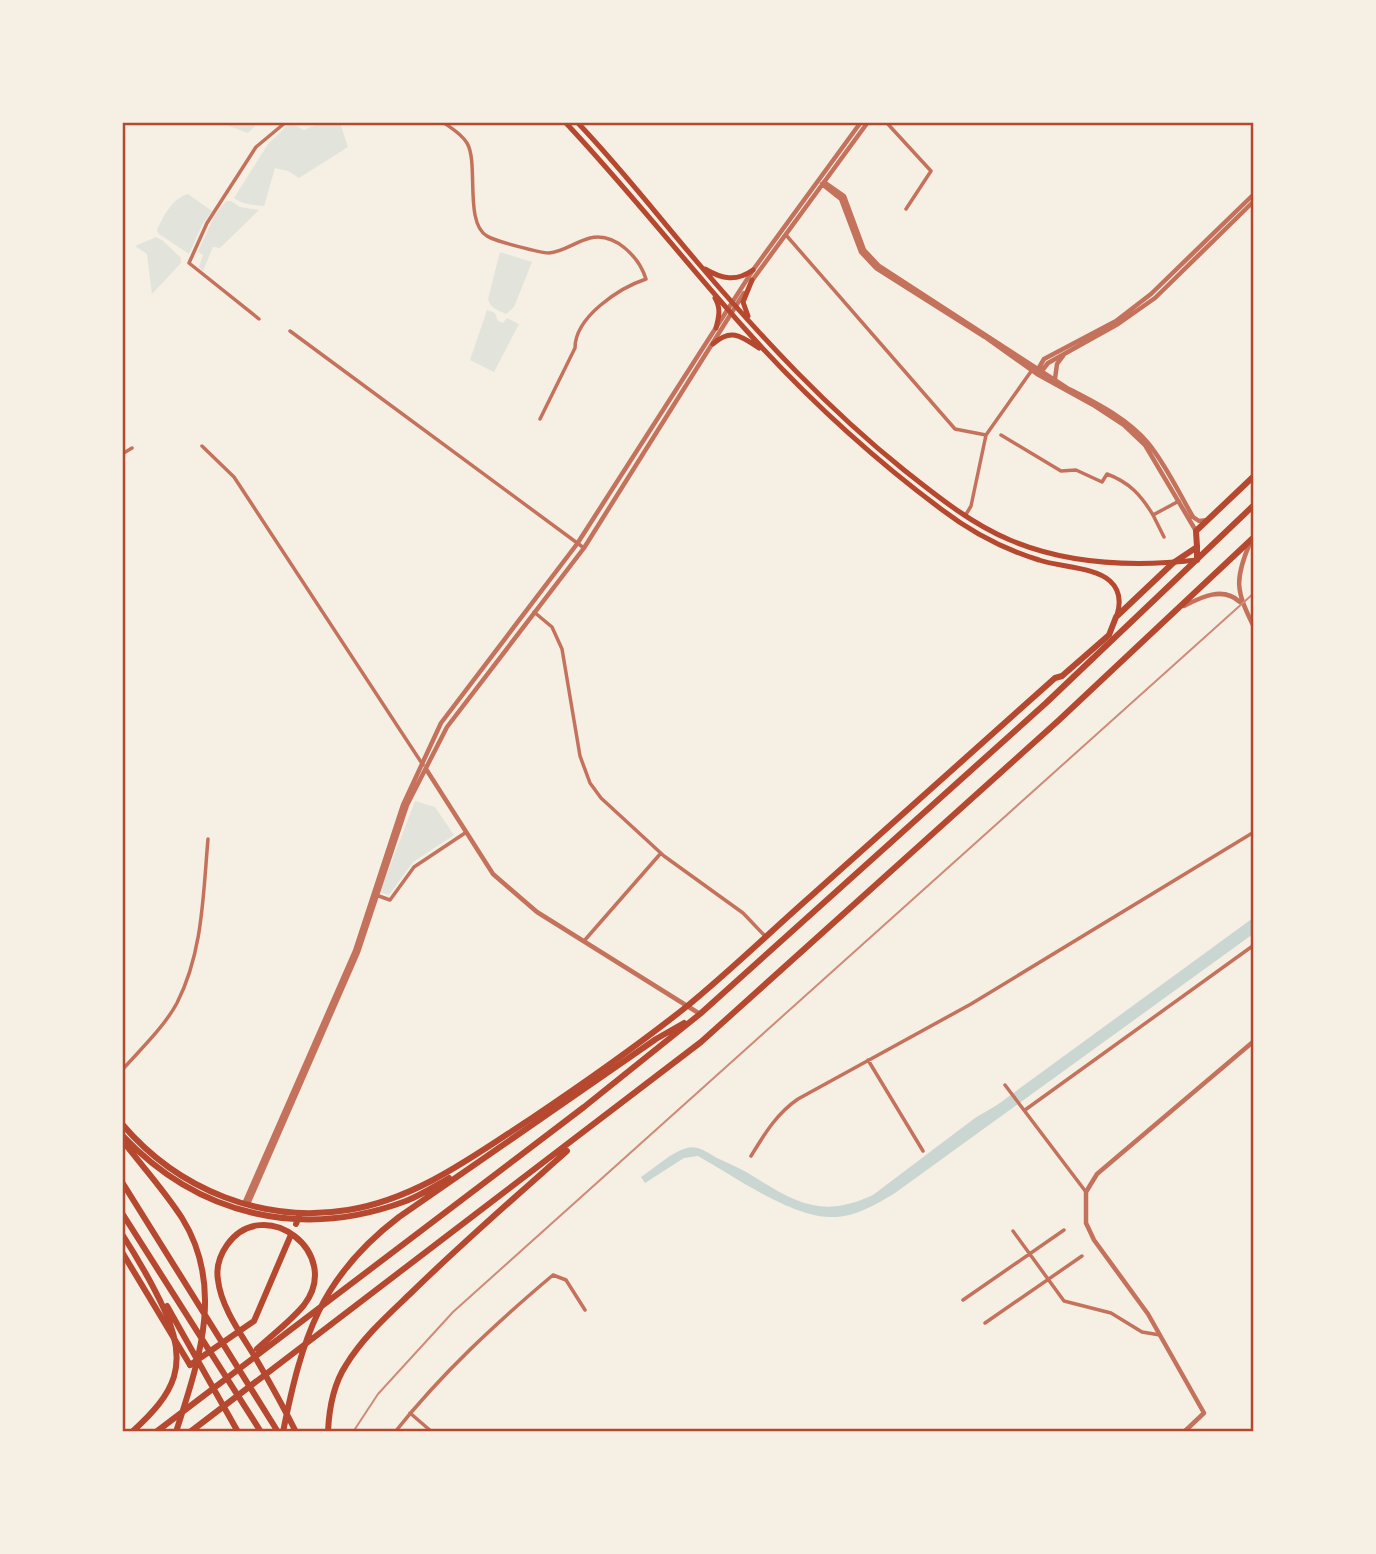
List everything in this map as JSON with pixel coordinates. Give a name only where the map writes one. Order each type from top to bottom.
[{"type":"main road","points":[[565,122],[767,353],[851,436],[960,523],[1006,548],[1041,561],[1094,573],[1111,582],[1119,597],[1116,617],[1108,635],[1108,645]]},
{"type":"main road","points":[[577,122],[773,348],[901,468],[965,516],[1010,540],[1076,560],[1150,565],[1197,561]]},
{"type":"main road","points":[[701,266],[725,278],[744,277],[753,270]]},
{"type":"main road","points":[[752,281],[743,302],[753,325]]},
{"type":"main road","points":[[708,286],[719,304],[716,328]]},
{"type":"main road","points":[[713,344],[723,335],[729,334],[749,341],[767,353]]},
{"type":"main road","points":[[1197,561],[1196,531],[1254,476]]},
{"type":"main road","points":[[156,1432],[584,1107],[700,1014],[1108,645],[1254,505]]},
{"type":"main road","points":[[190,1432],[701,1042],[1048,730],[1253,538]]},
{"type":"main road","points":[[1116,617],[1173,563],[1197,547]]},
{"type":"main road","points":[[122,1125],[148,1151],[202,1189],[246,1205],[300,1214],[348,1210],[370,1205],[432,1181],[551,1104],[687,1006],[1055,678],[1062,676],[1108,635]]},
{"type":"main road","points":[[281,1432],[302,1349],[314,1318],[342,1272],[381,1230],[656,1040],[700,1014]]},
{"type":"main road","points":[[328,1432],[329,1409],[335,1386],[360,1345],[424,1281],[599,1122]]},
{"type":"main road","points":[[122,1135],[156,1167],[202,1195],[258,1214],[305,1221],[354,1216],[409,1200],[478,1163]]},
{"type":"main road","points":[[122,1140],[183,1219],[202,1264],[206,1318],[189,1393],[176,1432]]},
{"type":"main road","points":[[122,1182],[281,1432]]},
{"type":"main road","points":[[122,1213],[261,1432]]},
{"type":"main road","points":[[296,1224],[300,1214]]},
{"type":"main road","points":[[233,1372],[304,1305],[315,1276],[309,1251],[289,1232],[277,1227],[264,1226],[240,1232],[223,1251],[218,1265],[218,1280],[222,1297],[296,1432]]},
{"type":"main road","points":[[122,1234],[209,1377],[238,1432]]},
{"type":"main road","points":[[122,1252],[190,1365],[254,1321],[290,1237]]},
{"type":"main road","points":[[132,1432],[156,1408],[168,1391],[175,1374],[178,1353],[173,1329],[150,1277]]},
{"type":"main road","points":[[196,1432],[208,1418]]},
{"type":"street","points":[[259,319],[190,263],[207,223],[256,147],[286,122]]},
{"type":"street","points":[[443,122],[469,145],[476,223],[485,236],[550,253],[592,237],[606,237],[628,250],[643,268],[646,279],[621,290],[598,308],[581,327],[575,337],[575,348],[540,419]]},
{"type":"street","points":[[246,1205],[358,952],[407,805],[440,723],[578,544],[716,328],[786,235],[861,122]]},
{"type":"street","points":[[735,304],[753,270],[868,122]]},
{"type":"street","points":[[886,122],[931,171],[906,209]]},
{"type":"street","points":[[822,183],[844,196],[864,250],[879,266],[1026,361],[1037,371],[1126,422],[1145,442],[1193,517],[1199,521],[1208,520]]},
{"type":"street","points":[[822,183],[841,199],[861,252],[876,268],[1124,425],[1145,442],[1196,531]]},
{"type":"street","points":[[1026,361],[1037,362],[1044,359],[1116,321],[1151,294],[1254,194]]},
{"type":"street","points":[[1037,371],[1118,324],[1154,298],[1254,201]]},
{"type":"street","points":[[786,235],[955,429],[986,435]]},
{"type":"street","points":[[424,766],[447,727],[584,548],[713,344],[730,311]]},
{"type":"street","points":[[290,331],[584,548]]},
{"type":"street","points":[[1055,380],[1057,364],[1066,353]]},
{"type":"street","points":[[965,516],[971,506],[986,435],[1044,359]]},
{"type":"street","points":[[1001,435],[1061,471],[1076,470],[1102,482],[1107,474],[1117,478],[1135,490],[1153,515],[1164,537]]},
{"type":"street","points":[[202,446],[234,477],[493,874],[537,912],[700,1014]]},
{"type":"street","points":[[122,454],[132,448]]},
{"type":"street","points":[[1153,515],[1179,501]]},
{"type":"street","points":[[1242,604],[1238,588],[1239,573],[1253,538]]},
{"type":"street","points":[[1180,608],[1213,594],[1228,594],[1242,604],[1253,623]]},
{"type":"street","points":[[534,612],[552,627],[562,649],[580,756],[590,783],[601,798],[661,853],[743,913],[765,937]]},
{"type":"street","points":[[751,1156],[772,1122],[785,1108],[971,1004],[1254,832]]},
{"type":"street","points":[[375,895],[390,900],[414,867],[465,833]]},
{"type":"street","points":[[122,1070],[176,1004],[196,954],[208,839]]},
{"type":"street","points":[[584,942],[661,853]]},
{"type":"street","points":[[1023,1108],[1254,945]]},
{"type":"street","points":[[1184,1431],[1204,1413],[1148,1314],[1094,1240],[1086,1223],[1086,1192],[1097,1174],[1254,1041]]},
{"type":"street","points":[[868,1060],[923,1151]]},
{"type":"street","points":[[1007,1087],[1086,1192]]},
{"type":"street","points":[[963,1300],[1064,1230]]},
{"type":"street","points":[[1013,1231],[1064,1301],[1111,1313],[1143,1332],[1160,1335]]},
{"type":"street","points":[[985,1323],[1082,1256]]},
{"type":"street","points":[[395,1432],[500,1319],[554,1275],[566,1280],[585,1310]]},
{"type":"street","points":[[410,1413],[432,1432]]},
{"type":"shaded area","points":[[221,123],[258,123],[248,133]]},
{"type":"shaded area","points":[[290,123],[304,130],[320,123],[340,123],[348,147],[299,178],[288,171],[275,168],[264,206],[234,198],[268,144]]},
{"type":"shaded area","points":[[188,194],[212,211],[202,225],[189,254],[157,230],[177,199]]},
{"type":"shaded area","points":[[226,201],[240,207],[259,210],[220,248],[213,247],[203,271],[199,267],[203,255],[198,252],[214,216]]},
{"type":"shaded area","points":[[156,237],[181,258],[181,263],[152,294],[147,254],[135,246]]},
{"type":"shaded area","points":[[500,252],[532,262],[514,307],[506,314],[492,307],[488,299]]},
{"type":"shaded area","points":[[487,310],[495,313],[498,321],[503,323],[507,318],[519,324],[494,372],[470,360]]},
{"type":"shaded area","points":[[415,801],[435,807],[454,835],[413,862],[389,895],[380,892]]},
{"type":"shaded area","points":[[1253,918],[1253,934],[895,1193],[864,1210],[830,1217],[798,1210],[762,1194],[698,1156],[684,1158],[645,1183],[641,1177],[675,1153],[695,1148],[742,1170],[785,1195],[812,1205],[840,1206],[873,1195],[975,1118],[997,1105]]},
{"type":"railway","points":[[353,1432],[378,1394],[453,1312],[1254,593]]}]
